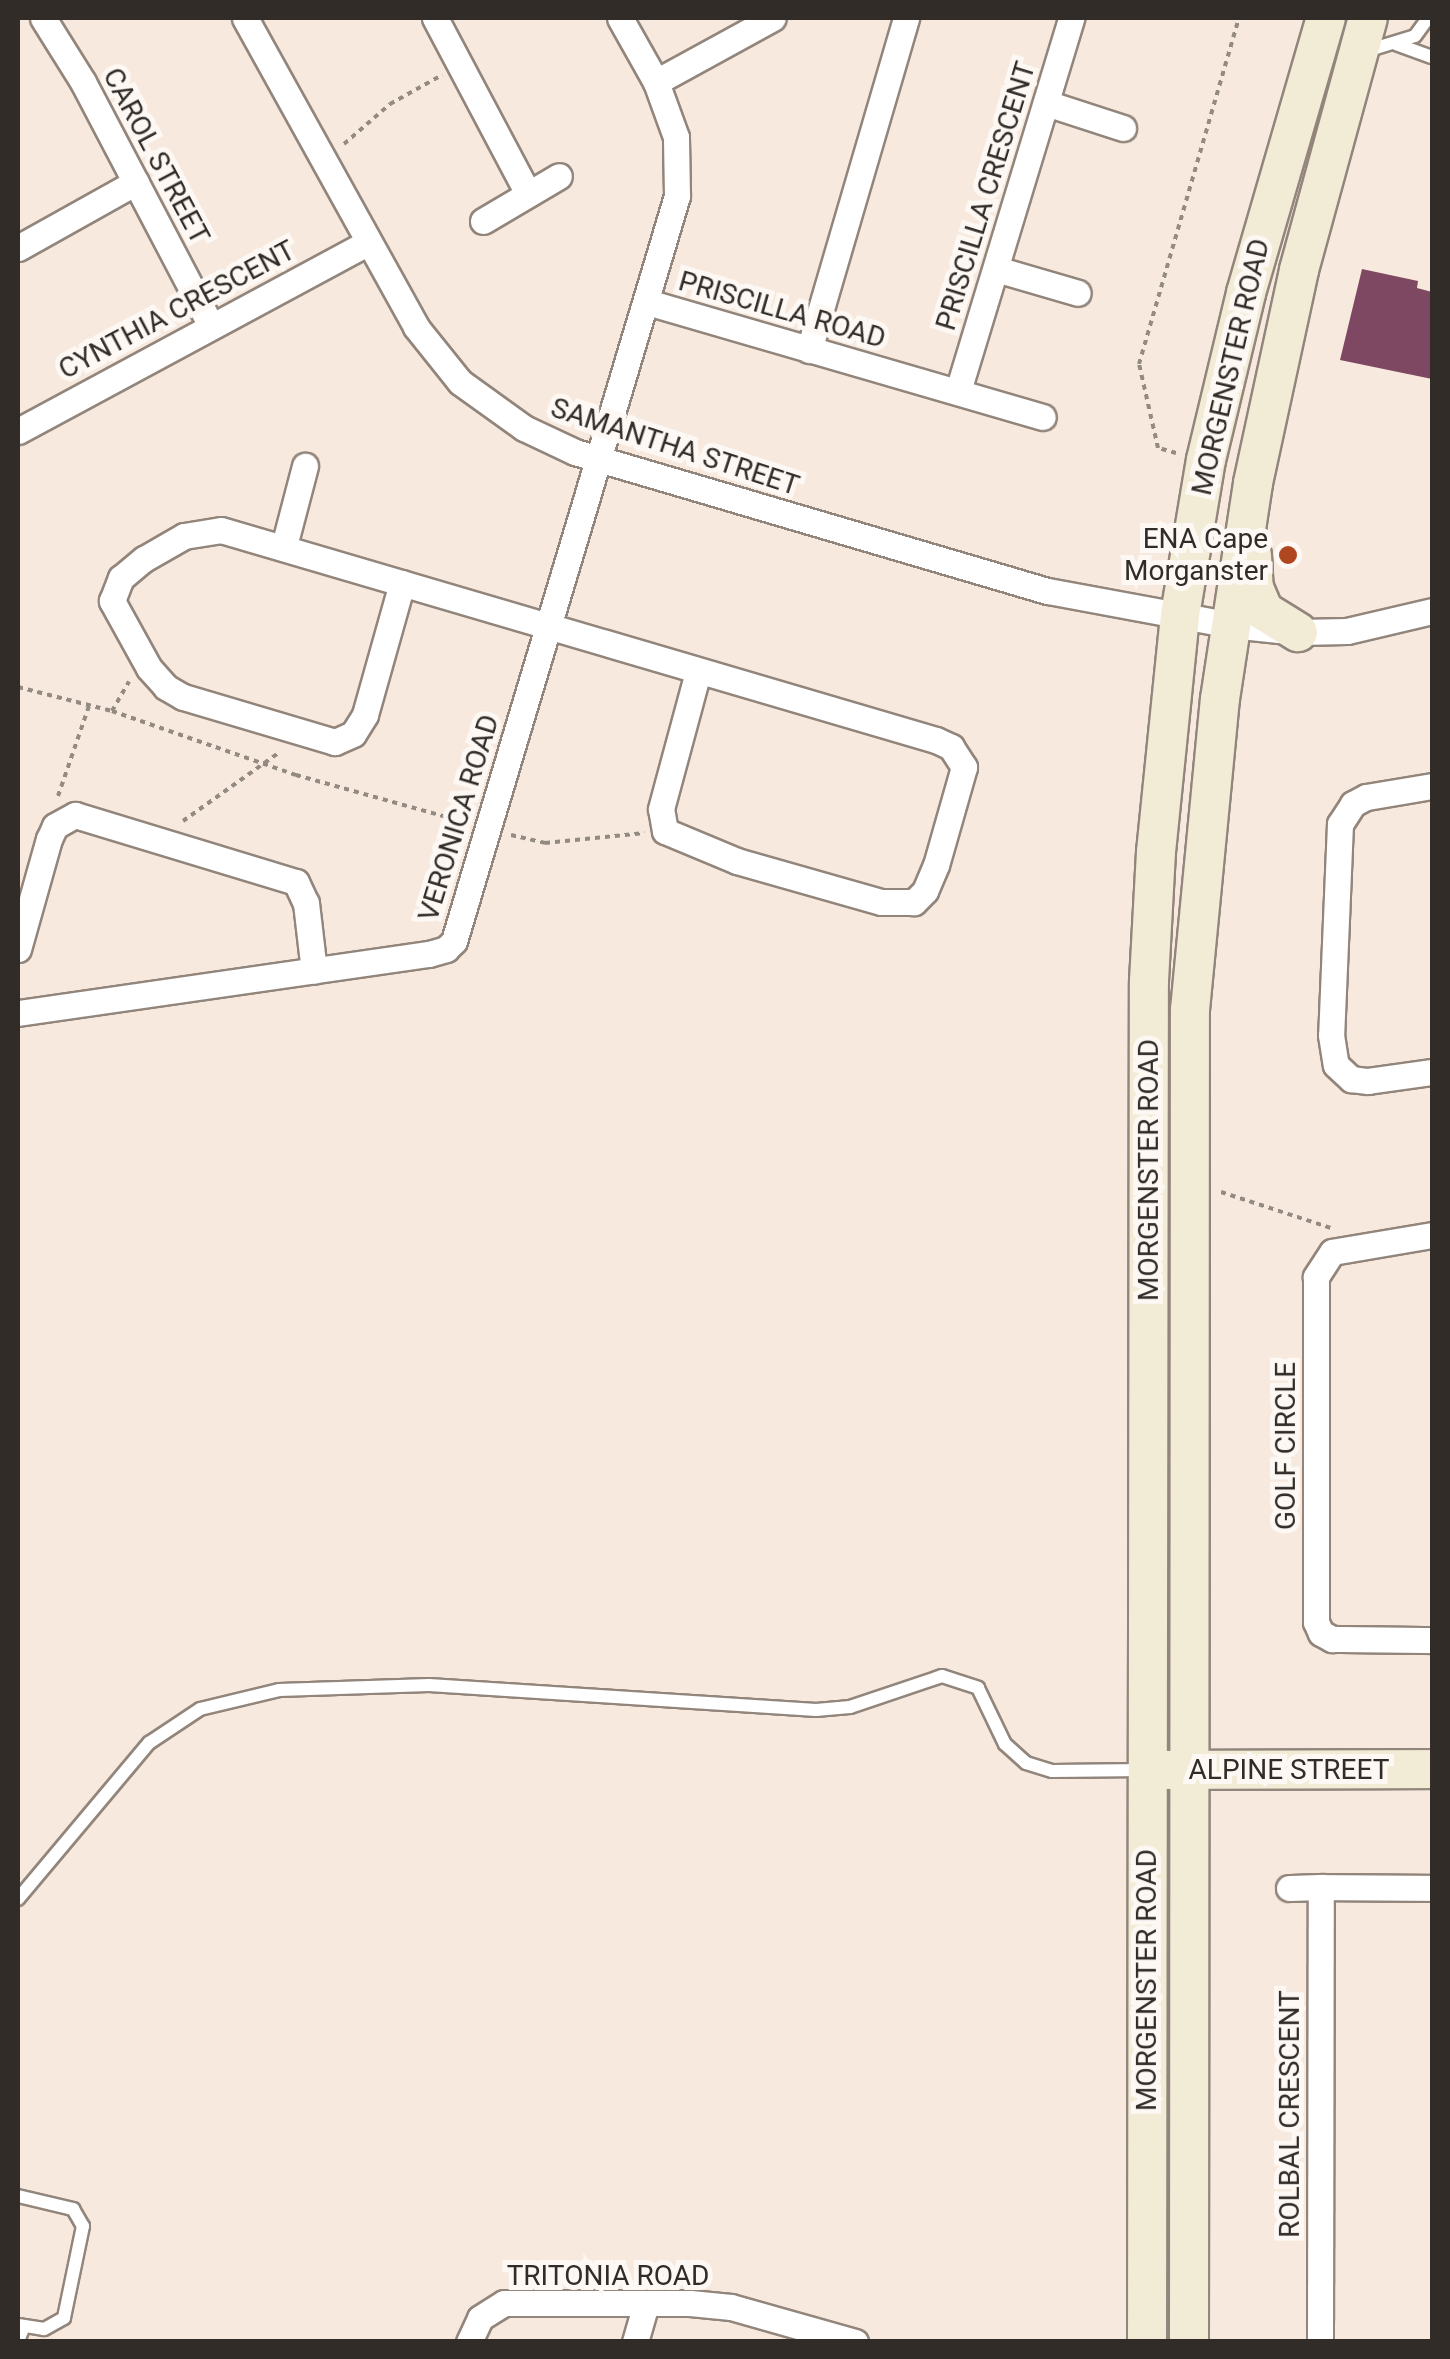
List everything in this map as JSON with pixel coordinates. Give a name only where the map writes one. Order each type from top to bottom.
[{"type":"main road","name":"MORGENSTER ROAD","points":[[1147,2342],[1149,981],[1180,615],[1206,460],[1246,293],[1326,18]]},
{"type":"main road","name":"MORGENSTER ROAD","points":[[1189,2342],[1190,1010],[1205,829],[1253,483],[1299,270],[1363,35]]},
{"type":"main road","points":[[1253,483],[1257,502],[1250,571],[1254,588],[1264,611],[1298,632]]},
{"type":"main road","name":"ALPINE STREET","points":[[1146,1770],[1432,1769]]},
{"type":"street","name":"CAROL STREET","points":[[43,18],[136,182],[211,326]]},
{"type":"street","name":"SAMANTHA STREET","points":[[244,18],[366,244],[416,326],[460,382],[524,428],[597,458],[1048,591],[1231,625],[1298,632],[1347,631],[1432,611]]},
{"type":"street","points":[[435,18],[528,194]]},
{"type":"street","name":"VERONICA ROAD","points":[[18,1013],[446,949],[461,928],[547,626],[647,302],[680,176],[676,137],[656,82],[620,18]]},
{"type":"street","points":[[656,82],[773,18]]},
{"type":"street","points":[[810,350],[906,18]]},
{"type":"street","name":"PRISCILLA CRESCENT","points":[[958,391],[1071,18]]},
{"type":"street","points":[[1046,102],[1123,128]]},
{"type":"street","points":[[483,221],[559,176]]},
{"type":"street","points":[[18,248],[136,182]]},
{"type":"street","name":"CYNTHIA CRESCENT","points":[[18,431],[366,244]]},
{"type":"street","points":[[996,269],[1078,293]]},
{"type":"street","name":"PRISCILLA ROAD","points":[[647,302],[1043,418]]},
{"type":"street","points":[[284,546],[305,466]]},
{"type":"street","points":[[402,583],[360,724],[353,734],[335,742],[183,696],[166,687],[149,668],[115,610],[112,594],[121,578],[144,559],[199,530],[221,530],[284,546],[936,740],[951,747],[964,767],[936,865],[924,892],[914,902],[881,902],[737,861],[682,842],[662,824],[661,809],[698,672]]},
{"type":"street","points":[[1432,786],[1366,797],[1353,804],[1340,824],[1331,1036],[1336,1065],[1351,1078],[1368,1081],[1432,1072]]},
{"type":"street","points":[[18,949],[49,839],[65,819],[92,816],[296,882],[306,903],[314,971]]},
{"type":"street","name":"GOLF CIRCLE","points":[[1432,1235],[1354,1247],[1328,1256],[1316,1276],[1316,1622],[1321,1633],[1332,1638],[1432,1640]]},
{"type":"street","points":[[1290,1888],[1432,1888]]},
{"type":"street","name":"ROLBAL CRESCENT","points":[[1320,2342],[1321,1888]]},
{"type":"street","name":"TRITONIA ROAD","points":[[474,2330],[504,2303],[731,2307],[806,2335],[855,2342]]},
{"type":"street","points":[[635,2342],[645,2306]]},
{"type":"lane","points":[[1396,44],[1415,36],[1428,18]]},
{"type":"lane","points":[[1363,35],[1432,57]]},
{"type":"lane","points":[[18,1899],[148,1743],[200,1709],[279,1690],[429,1685],[816,1710],[850,1707],[942,1676],[978,1688],[1005,1744],[1038,1769],[1146,1770]]},
{"type":"lane","points":[[18,2196],[74,2209],[84,2226],[64,2318],[44,2329],[21,2325],[18,2341]]},
{"type":"path","points":[[1185,455],[1158,448],[1140,364],[1238,18]]},
{"type":"path","points":[[324,162],[390,104],[459,65]]},
{"type":"path","points":[[112,712],[132,677],[149,668]]},
{"type":"path","points":[[18,687],[112,712],[264,763],[490,830],[545,843],[638,836],[662,824]]},
{"type":"path","points":[[65,819],[57,800],[90,706]]},
{"type":"path","points":[[166,839],[170,831],[305,734]]},
{"type":"path","points":[[1214,1188],[1327,1226],[1354,1247]]},
{"type":"building","points":[[1362,269],[1418,281],[1417,288],[1432,292],[1432,379],[1340,360]]},
{"type":"place","name":"ENA Cape Morganster","points":[[1288,555]]}]
